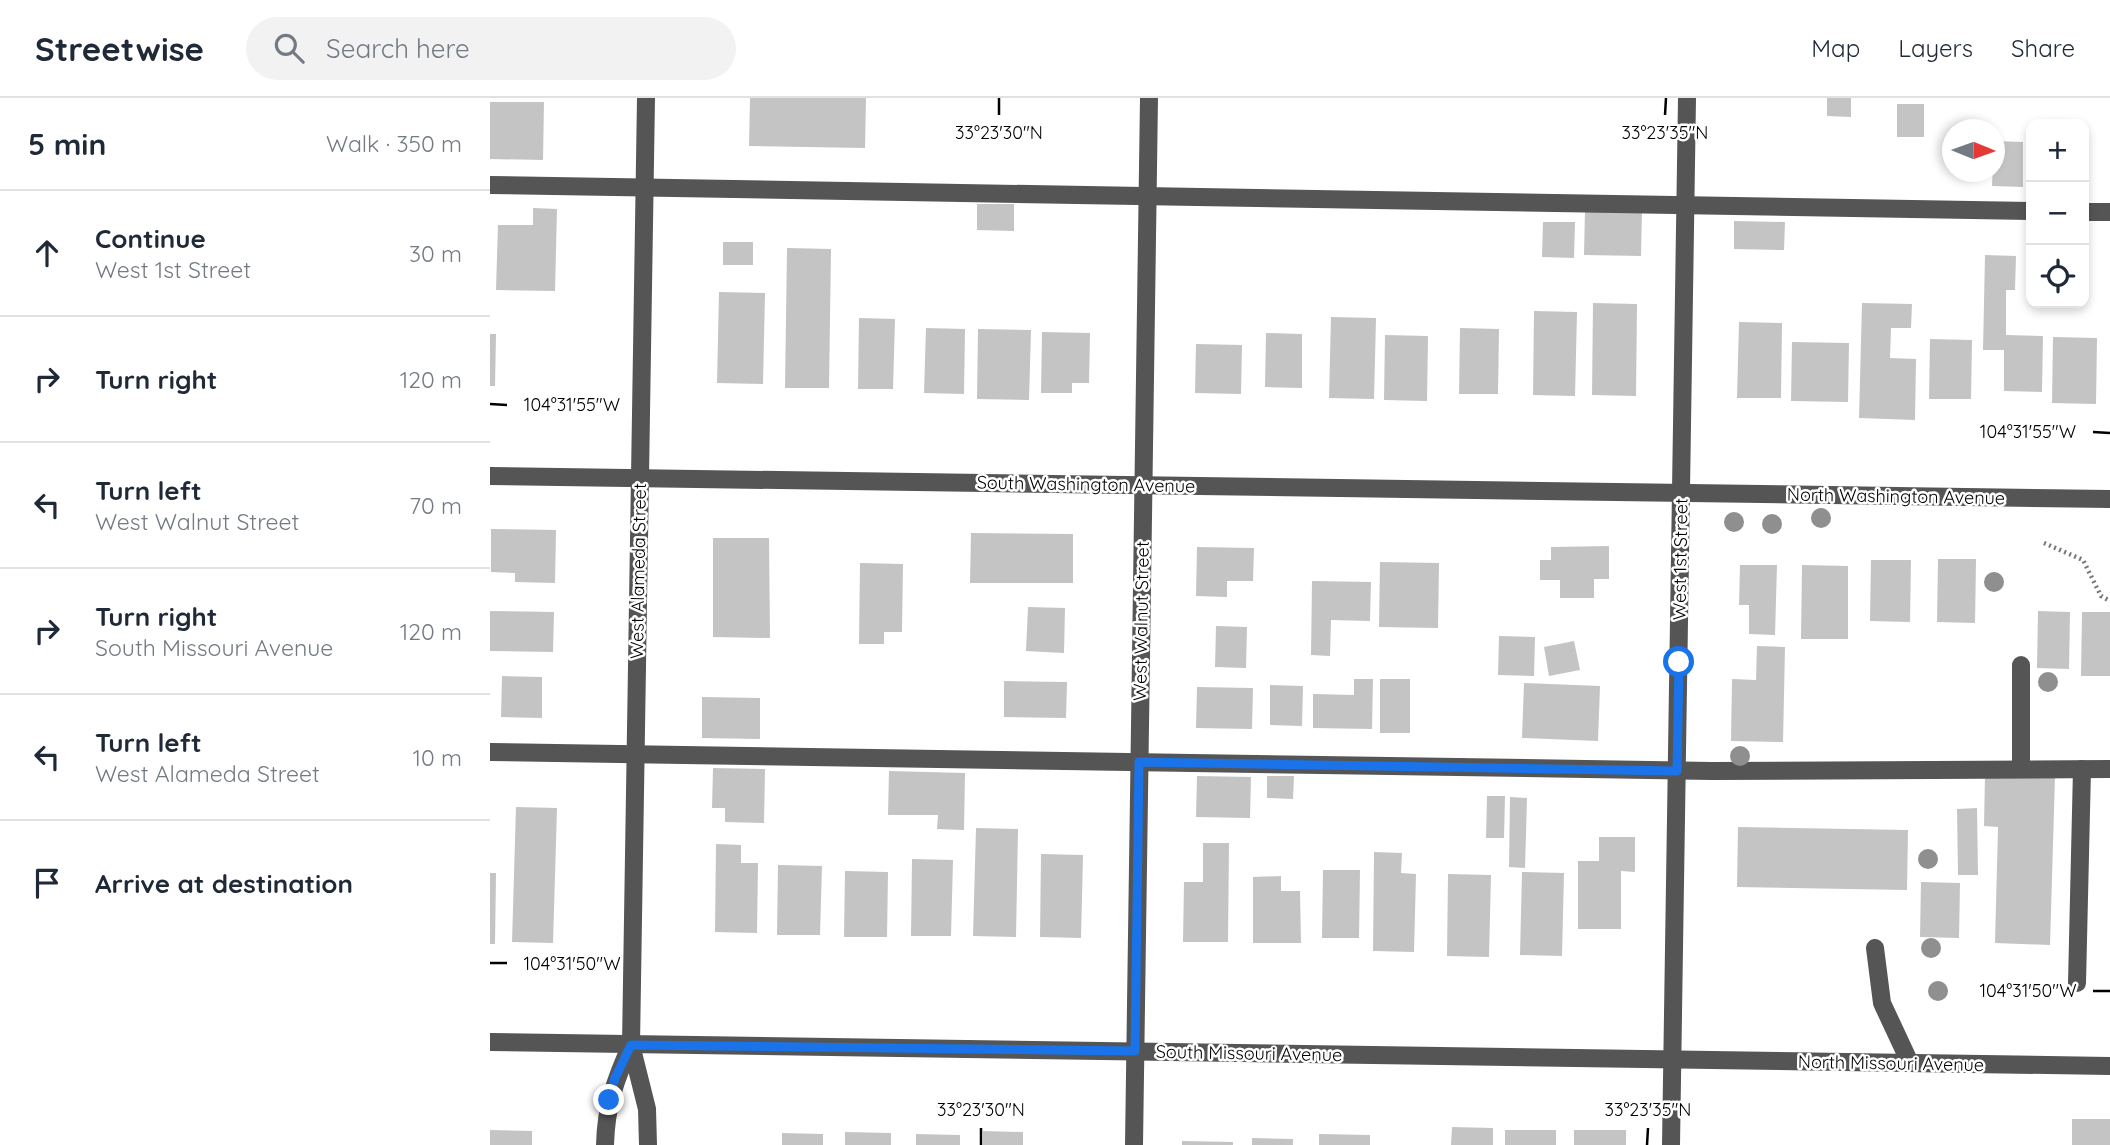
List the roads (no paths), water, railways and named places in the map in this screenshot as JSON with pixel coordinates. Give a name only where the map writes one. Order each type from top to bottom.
[{"type":"street","name":"West Alameda Street","points":[[646,98],[631,1045],[647,1109],[648,1145]]},
{"type":"street","name":"West Walnut Street","points":[[1133,1145],[1149,98]]},
{"type":"street","name":"West 1st Street","points":[[1671,1145],[1687,98]]},
{"type":"street","points":[[490,185],[2026,211]]},
{"type":"street","points":[[2089,212],[2110,212]]},
{"type":"street","name":"South Washington Avenue","points":[[490,476],[1681,493]]},
{"type":"street","name":"North Washington Avenue","points":[[1681,493],[2110,499]]},
{"type":"street","points":[[2021,665],[2021,769]]},
{"type":"street","points":[[490,752],[1677,771],[2110,769]]},
{"type":"street","points":[[2077,984],[2082,769]]},
{"type":"street","points":[[1875,948],[1882,1003],[1910,1063]]},
{"type":"street","name":"South Missouri Avenue","points":[[490,1042],[1672,1060]]},
{"type":"street","name":"West Alameda Street","points":[[605,1145],[609,1100],[615,1078],[631,1045]]},
{"type":"street","name":"North Missouri Avenue","points":[[1672,1060],[2110,1066]]}]
